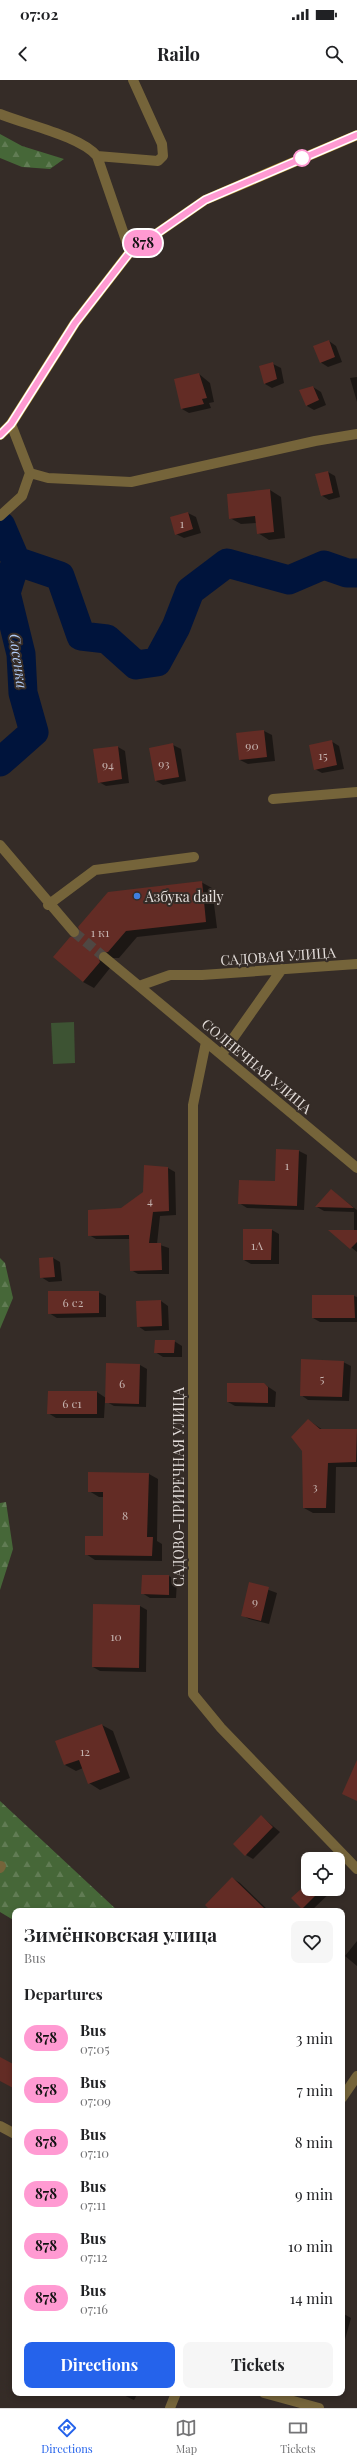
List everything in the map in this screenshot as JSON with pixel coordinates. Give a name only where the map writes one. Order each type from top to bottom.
[{"type":"main road","points":[[0,435],[11,424],[75,323],[130,252],[205,200],[357,134]]},
{"type":"street","points":[[97,156],[158,161],[163,156],[162,144],[133,80]]},
{"type":"street","points":[[0,114],[67,137],[90,149],[97,156],[130,252]]},
{"type":"street","points":[[0,516],[22,496],[30,473],[11,424]]},
{"type":"street","points":[[30,473],[48,478],[131,482],[315,441],[357,434]]},
{"type":"street","points":[[273,799],[357,792]]},
{"type":"street","points":[[0,846],[48,905],[74,932]]},
{"type":"street","points":[[48,905],[95,870],[194,857]]},
{"type":"street","name":"СОЛНЕЧНАЯ УЛИЦА","points":[[104,957],[357,1168]]},
{"type":"street","name":"САДОВАЯ УЛИЦА","points":[[139,986],[170,975],[202,975],[357,964]]},
{"type":"street","points":[[222,1054],[282,970]]},
{"type":"street","name":"САДОВО-ПРИРЕЧНАЯ УЛИЦА","points":[[206,1042],[193,1105],[193,1694],[221,1728],[357,1869]]},
{"type":"street","points":[[345,2094],[357,2076]]},
{"type":"street","points":[[0,2126],[12,2132]]},
{"type":"street","points":[[170,2408],[175,2396]]},
{"type":"street","points":[[275,2396],[319,2408]]},
{"type":"green space","points":[[0,134],[22,146],[64,159],[50,169],[22,167],[0,158]]},
{"type":"green space","points":[[74,1022],[75,1063],[53,1064],[51,1023]]},
{"type":"green space","points":[[0,1258],[5,1263],[13,1298],[0,1329]]},
{"type":"green space","points":[[6,1502],[13,1549],[0,1590],[0,1503]]},
{"type":"green space","points":[[0,1801],[115,1908],[12,1908],[12,1919],[0,1912]]},
{"type":"building","points":[[329,340],[335,357],[320,363],[313,346]]},
{"type":"building","points":[[273,362],[277,379],[264,384],[259,366]]},
{"type":"building","points":[[199,373],[207,398],[202,399],[204,404],[181,409],[174,379]]},
{"type":"building","points":[[313,386],[319,400],[306,406],[299,390]]},
{"type":"building","points":[[328,471],[333,493],[321,496],[315,474]]},
{"type":"building","points":[[270,489],[274,532],[257,534],[255,516],[229,519],[227,494]]},
{"type":"building","points":[[188,512],[193,529],[175,535],[170,517]]},
{"type":"building","points":[[264,730],[267,757],[239,760],[236,733]]},
{"type":"building","points":[[332,740],[337,765],[314,770],[309,745]]},
{"type":"building","points":[[173,743],[179,777],[155,781],[149,748]]},
{"type":"building","points":[[118,746],[122,779],[98,783],[93,749]]},
{"type":"building","points":[[202,881],[206,922],[126,931],[108,952],[99,953],[98,956],[100,962],[83,982],[53,957],[70,937],[78,937],[80,931],[78,927],[108,892]]},
{"type":"building","points":[[276,1149],[299,1150],[297,1206],[238,1204],[239,1180],[275,1181]]},
{"type":"building","points":[[144,1165],[168,1167],[169,1211],[153,1212],[149,1243],[161,1243],[162,1270],[130,1271],[129,1235],[88,1236],[88,1210],[121,1208],[143,1192]]},
{"type":"building","points":[[331,1189],[354,1208],[315,1207]]},
{"type":"building","points":[[243,1229],[272,1229],[271,1260],[243,1260]]},
{"type":"building","points":[[328,1230],[357,1230],[357,1242],[350,1249]]},
{"type":"building","points":[[53,1257],[55,1277],[40,1278],[39,1258]]},
{"type":"building","points":[[48,1291],[99,1291],[99,1313],[48,1314]]},
{"type":"building","points":[[312,1295],[354,1295],[355,1318],[312,1318]]},
{"type":"building","points":[[161,1300],[162,1326],[137,1327],[136,1301]]},
{"type":"building","points":[[155,1340],[175,1340],[174,1353],[154,1353]]},
{"type":"building","points":[[301,1359],[344,1361],[342,1397],[300,1396]]},
{"type":"building","points":[[106,1363],[140,1364],[139,1404],[105,1403]]},
{"type":"building","points":[[227,1383],[264,1383],[268,1387],[268,1403],[227,1402]]},
{"type":"building","points":[[48,1391],[97,1391],[97,1414],[47,1414]]},
{"type":"building","points":[[308,1419],[320,1429],[357,1429],[356,1462],[328,1463],[326,1508],[303,1508],[302,1451],[291,1437]]},
{"type":"building","points":[[88,1472],[149,1473],[147,1537],[153,1537],[152,1556],[85,1555],[85,1536],[103,1536],[103,1492],[88,1492]]},
{"type":"building","points":[[142,1575],[169,1575],[169,1595],[141,1594]]},
{"type":"building","points":[[249,1582],[269,1587],[261,1621],[241,1616]]},
{"type":"building","points":[[93,1604],[140,1605],[139,1668],[92,1667]]},
{"type":"building","points":[[102,1724],[120,1772],[88,1784],[79,1760],[64,1765],[55,1741]]},
{"type":"building","points":[[357,1760],[357,1801],[342,1794]]},
{"type":"building","points":[[261,1815],[273,1827],[245,1856],[233,1844]]},
{"type":"building","points":[[232,1877],[264,1908],[208,1908],[205,1905]]},
{"type":"building","points":[[301,1889],[301,1896],[315,1896],[303,1908],[301,1908],[291,1898]]},
{"type":"building","points":[[0,2057],[12,2063],[12,2087],[0,2081]]},
{"type":"waterway","name":"Сосенка","points":[[0,762],[34,732],[23,693],[21,654],[6,593],[16,561],[1,526]]},
{"type":"waterway","points":[[16,561],[60,576],[81,636],[107,639],[136,665],[157,662],[176,627],[190,591],[227,563],[289,580],[324,565],[347,573],[357,573]]},
{"type":"tunnel","points":[[74,932],[104,957]]},
{"type":"bus line","name":"878","points":[[0,435],[11,424],[75,323],[96,293],[130,252],[205,200],[357,135]]},
{"type":"place","name":"Азбука daily","points":[[137,896]]}]
